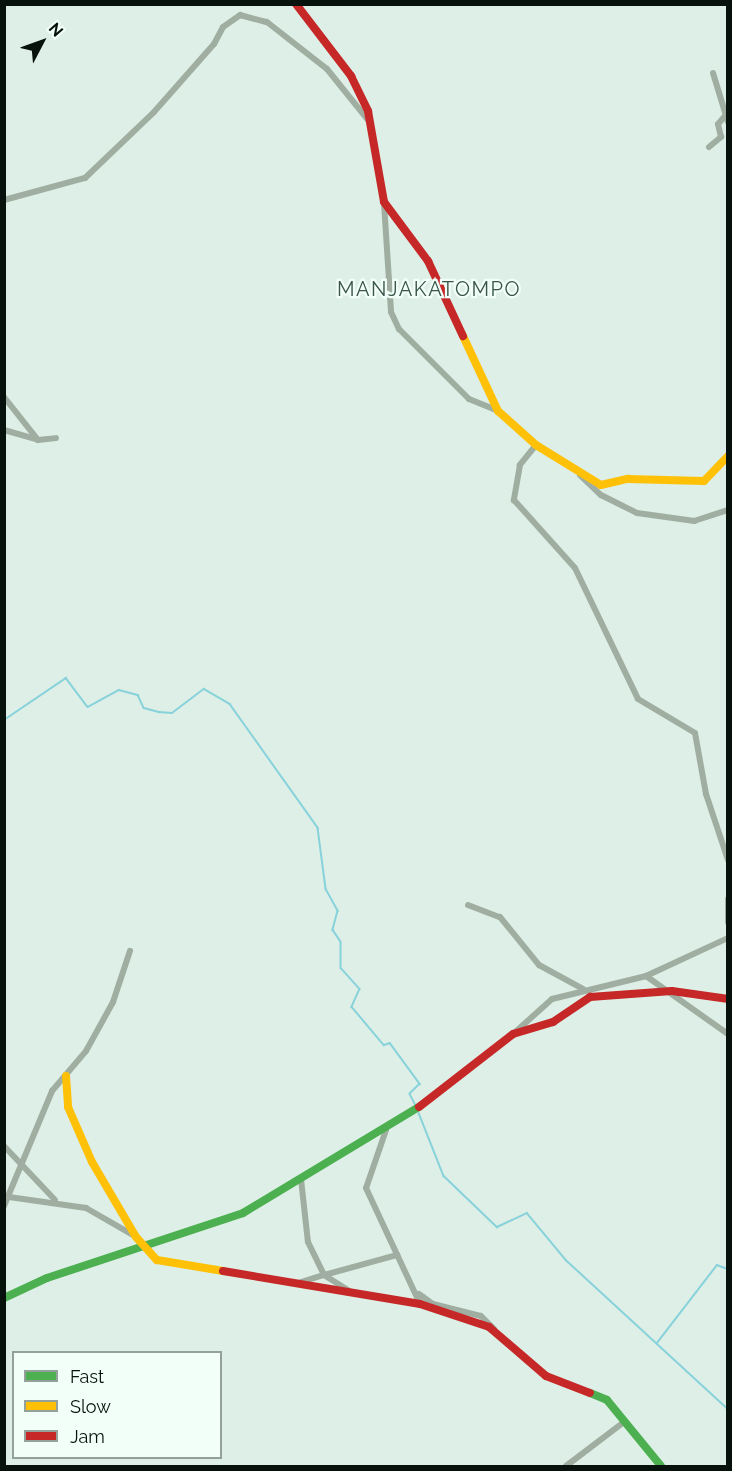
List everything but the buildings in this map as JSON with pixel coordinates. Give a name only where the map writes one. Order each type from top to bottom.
[{"type":"street","points":[[296,4],[351,75],[370,123],[384,202],[391,312],[399,329],[469,399],[498,411],[536,445],[580,474],[602,485],[628,479],[704,481],[728,456]]},
{"type":"street","points":[[4,200],[85,178],[154,112],[214,45],[223,27],[240,15],[267,22],[327,69],[370,123]]},
{"type":"street","points":[[709,147],[721,137],[718,124],[726,120],[713,73]]},
{"type":"street","points":[[384,202],[428,261],[498,411]]},
{"type":"street","points":[[4,397],[39,440]]},
{"type":"street","points":[[4,430],[39,440],[56,438]]},
{"type":"street","points":[[536,445],[520,465],[514,500],[575,568],[638,699],[695,733],[706,794],[728,860]]},
{"type":"street","points":[[580,474],[601,495],[637,513],[694,521],[728,510]]},
{"type":"street","points":[[728,899],[728,922]]},
{"type":"street","points":[[468,905],[500,917],[539,964],[583,989]]},
{"type":"street","points":[[4,1298],[47,1278],[144,1248],[243,1213],[386,1130],[416,1110],[513,1034],[542,1004],[583,989],[646,976],[728,938]]},
{"type":"street","points":[[4,1206],[50,1096],[66,1076],[113,1002],[130,951]]},
{"type":"street","points":[[646,976],[651,984],[672,991],[728,999]]},
{"type":"street","points":[[513,1034],[553,1022],[590,997],[672,991],[728,1034]]},
{"type":"street","points":[[66,1076],[68,1107],[136,1237],[144,1248],[176,1265],[301,1282],[420,1304],[501,1336]]},
{"type":"street","points":[[386,1130],[366,1188],[420,1304]]},
{"type":"street","points":[[4,1146],[60,1203]]},
{"type":"street","points":[[301,1179],[308,1242],[324,1275],[353,1293]]},
{"type":"street","points":[[9,1197],[60,1203],[100,1213],[136,1237]]},
{"type":"street","points":[[301,1282],[398,1255]]},
{"type":"street","points":[[416,1292],[433,1304],[481,1316],[546,1377],[607,1400],[661,1467]]},
{"type":"street","points":[[566,1467],[624,1422]]},
{"type":"waterway","points":[[4,720],[66,678],[88,707],[119,690],[138,695],[144,708],[159,712],[172,713],[204,689],[230,704],[318,828],[326,889],[338,911],[333,930],[341,942],[341,968],[360,989],[352,1007],[384,1045],[390,1043],[420,1084],[410,1094],[416,1106]]},
{"type":"waterway","points":[[419,1113],[444,1176],[497,1227],[527,1213],[566,1260],[728,1409]]},
{"type":"waterway","points":[[657,1343],[717,1265],[728,1269]]},
{"type":"traffic: fast","points":[[4,1298],[47,1278],[243,1213],[419,1107]]},
{"type":"traffic: fast","points":[[590,1393],[607,1400],[661,1466]]},
{"type":"traffic: slow","points":[[463,336],[498,411],[536,445],[601,485],[628,479],[704,481],[728,456]]},
{"type":"traffic: slow","points":[[66,1076],[68,1107],[92,1162],[136,1237],[157,1260],[223,1271]]},
{"type":"traffic: jam","points":[[296,4],[351,76],[368,111],[384,202],[428,261],[463,336]]},
{"type":"traffic: jam","points":[[419,1107],[513,1034],[553,1022],[590,997],[672,991],[728,999]]},
{"type":"traffic: jam","points":[[223,1271],[420,1304],[489,1327],[546,1376],[590,1393]]},
{"type":"district","name":"MANJAKATOMPO","points":[[429,289]]}]
